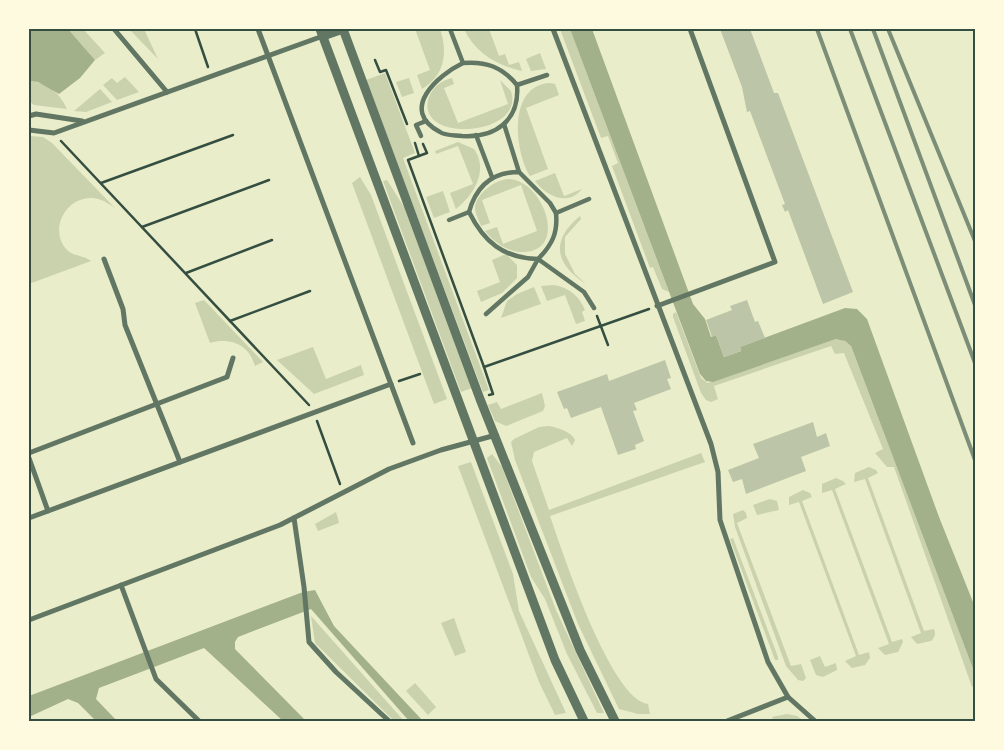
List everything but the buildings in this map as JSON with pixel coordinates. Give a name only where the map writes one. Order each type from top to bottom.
[{"type":"street","points":[[114,29],[167,92]]},
{"type":"street","points":[[258,29],[413,443]]},
{"type":"street","points":[[29,130],[54,133],[267,56],[322,32],[343,29],[480,399],[496,435],[580,650],[615,721]]},
{"type":"street","points":[[450,29],[463,63]]},
{"type":"street","points":[[553,29],[711,444],[718,472],[720,520],[768,662],[788,697],[815,721]]},
{"type":"street","points":[[657,306],[775,262],[690,29]]},
{"type":"street","points":[[322,32],[555,660],[584,721]]},
{"type":"street","points":[[478,62],[496,66],[507,73],[517,85],[518,98],[512,116],[497,129],[476,135],[447,135],[441,133],[426,121],[422,106],[424,96],[446,71],[463,63],[478,62]]},
{"type":"street","points":[[517,85],[547,74]]},
{"type":"street","points":[[29,116],[36,114],[72,121],[88,121]]},
{"type":"street","points":[[420,136],[416,125],[426,121]]},
{"type":"street","points":[[486,314],[528,277],[538,259],[553,241],[556,231],[556,213],[550,203],[519,172],[504,124]]},
{"type":"street","points":[[476,135],[492,177]]},
{"type":"street","points":[[519,172],[506,172],[492,177],[484,183],[473,198],[469,212],[478,231],[489,242],[522,259],[538,259],[584,292],[594,308]]},
{"type":"street","points":[[556,213],[589,199]]},
{"type":"street","points":[[449,220],[469,212]]},
{"type":"street","points":[[104,259],[123,309],[125,325],[180,462]]},
{"type":"street","points":[[29,452],[227,377],[233,358]]},
{"type":"street","points":[[29,518],[391,384]]},
{"type":"street","points":[[29,620],[294,518],[389,469],[496,435]]},
{"type":"street","points":[[29,458],[48,511]]},
{"type":"street","points":[[294,518],[304,587],[309,642],[312,648],[389,721]]},
{"type":"street","points":[[121,585],[156,680],[199,721]]},
{"type":"street","points":[[728,721],[788,697]]},
{"type":"path","points":[[195,29],[212,76]]},
{"type":"path","points":[[375,60],[380,72],[386,70],[410,130]]},
{"type":"path","points":[[54,133],[309,404]]},
{"type":"path","points":[[101,183],[233,134]]},
{"type":"path","points":[[413,138],[421,155]]},
{"type":"path","points":[[425,149],[427,153],[408,160],[493,394],[480,399]]},
{"type":"path","points":[[142,227],[269,180]]},
{"type":"path","points":[[432,226],[436,224]]},
{"type":"path","points":[[186,274],[272,240]]},
{"type":"path","points":[[230,321],[310,291]]},
{"type":"path","points":[[484,367],[600,323],[657,306]]},
{"type":"path","points":[[600,323],[608,345]]},
{"type":"path","points":[[391,384],[420,374]]},
{"type":"path","points":[[314,411],[344,492]]},
{"type":"shaded area","points":[[29,29],[68,29],[95,60],[80,78],[59,94],[38,82],[29,81]]},
{"type":"shaded area","points":[[68,29],[83,29],[105,53],[95,60]]},
{"type":"shaded area","points":[[129,29],[144,29],[158,59]]},
{"type":"shaded area","points":[[415,29],[440,29],[444,47],[443,63],[440,70],[436,77],[422,89],[417,75],[430,70]]},
{"type":"shaded area","points":[[464,29],[489,29],[499,56],[505,54],[509,65],[519,62],[522,71],[504,66],[481,52]]},
{"type":"shaded area","points":[[560,29],[570,29],[669,292],[662,289],[653,267],[650,268],[612,166],[618,163],[608,136],[601,138]]},
{"type":"shaded area","points":[[570,29],[592,29],[693,304],[705,319],[711,337],[716,335],[724,357],[741,351],[740,347],[845,308],[857,309],[867,319],[939,517],[975,607],[975,674],[851,346],[845,341],[836,339],[713,382],[706,381],[700,374]]},
{"type":"shaded area","points":[[540,53],[546,69],[531,71],[526,59]]},
{"type":"shaded area","points":[[385,73],[415,153],[403,158],[489,390],[483,392],[366,80]]},
{"type":"shaded area","points":[[125,77],[139,92],[117,100],[103,85],[112,78],[117,83]]},
{"type":"shaded area","points":[[409,78],[414,93],[402,97],[396,82]]},
{"type":"shaded area","points":[[452,78],[454,84],[444,88],[458,123],[508,104],[500,80],[511,91],[511,106],[502,118],[487,126],[470,129],[452,128],[437,122],[429,112],[429,97],[438,84]]},
{"type":"shaded area","points":[[29,81],[52,89],[67,109],[34,105],[29,101]]},
{"type":"shaded area","points":[[550,83],[555,84],[559,95],[526,108],[548,169],[530,176],[520,151],[518,136],[518,120],[521,106],[527,95],[536,87]]},
{"type":"shaded area","points":[[100,89],[112,102],[86,112],[74,111]]},
{"type":"shaded area","points":[[29,136],[43,137],[52,143],[115,208],[97,198],[81,200],[73,204],[62,217],[59,234],[67,250],[91,261],[29,284]]},
{"type":"shaded area","points":[[458,142],[474,149],[480,165],[480,174],[469,197],[456,209],[450,193],[473,184],[458,146],[436,154],[435,151]]},
{"type":"shaded area","points":[[555,173],[564,196],[582,189],[570,197],[557,197],[545,191],[535,181]]},
{"type":"shaded area","points":[[360,177],[371,195],[447,399],[434,404],[352,183]]},
{"type":"shaded area","points":[[508,179],[521,182],[532,191],[541,203],[546,216],[548,230],[545,241],[536,249],[521,252],[510,250],[492,239],[485,231],[497,227],[503,244],[537,231],[521,185],[482,200],[490,223],[481,226],[477,217],[476,202],[483,192],[492,185]]},
{"type":"shaded area","points":[[387,180],[404,207],[472,388],[461,392],[383,181]]},
{"type":"shaded area","points":[[443,191],[450,212],[434,218],[426,197]]},
{"type":"shaded area","points":[[580,216],[581,219],[565,237],[565,254],[575,274],[586,284],[568,268],[560,252],[564,234]]},
{"type":"shaded area","points":[[506,254],[517,265],[517,278],[502,293],[481,302],[477,291],[500,282],[492,260]]},
{"type":"shaded area","points":[[554,285],[565,288],[577,297],[585,310],[582,312],[585,321],[576,324],[565,295],[547,301],[541,286]]},
{"type":"shaded area","points":[[534,287],[541,304],[501,318],[507,301],[517,294]]},
{"type":"shaded area","points":[[204,300],[263,362],[255,366],[248,353],[238,344],[225,341],[210,343],[195,303]]},
{"type":"shaded area","points":[[676,312],[701,378],[708,383],[836,339],[841,338],[851,346],[975,674],[975,686],[972,687],[894,467],[887,467],[875,453],[883,449],[844,353],[835,354],[831,346],[714,386],[718,399],[711,402],[706,400],[701,393],[673,317],[673,314]]},
{"type":"shaded area","points":[[313,347],[326,379],[361,365],[364,375],[314,394],[277,360]]},
{"type":"shaded area","points":[[542,393],[545,406],[543,411],[506,426],[495,421],[488,405],[497,402],[501,409]]},
{"type":"shaded area","points":[[549,426],[567,432],[575,440],[572,446],[567,438],[534,452],[532,461],[549,510],[701,453],[705,462],[550,516],[565,560],[604,652],[619,678],[634,696],[648,704],[650,714],[638,714],[619,709],[578,624],[515,460],[511,442],[514,439],[539,427]]},
{"type":"shaded area","points":[[492,454],[502,467],[556,610],[604,713],[597,713],[567,654],[545,599],[531,577],[487,458]]},
{"type":"shaded area","points":[[471,462],[513,574],[519,611],[566,713],[555,715],[539,682],[458,466]]},
{"type":"shaded area","points":[[869,467],[878,473],[868,478],[924,631],[934,629],[935,635],[931,641],[917,644],[911,637],[921,633],[865,479],[854,482],[855,473]]},
{"type":"shaded area","points":[[836,478],[846,484],[835,489],[892,642],[902,639],[903,642],[898,652],[885,655],[878,648],[889,644],[832,490],[822,493],[822,484]]},
{"type":"shaded area","points":[[803,490],[810,493],[812,497],[802,501],[859,655],[869,652],[870,658],[865,665],[852,668],[845,661],[856,656],[799,502],[789,505],[789,497]]},
{"type":"shaded area","points":[[770,499],[777,501],[779,510],[757,515],[753,505]]},
{"type":"shaded area","points":[[743,510],[747,518],[737,523],[791,666],[801,664],[806,678],[803,681],[798,680],[786,666],[735,527],[733,514]]},
{"type":"shaded area","points":[[336,512],[339,523],[318,531],[315,524]]},
{"type":"shaded area","points":[[733,538],[778,660],[775,660],[730,539]]},
{"type":"shaded area","points":[[315,590],[334,626],[423,721],[409,721],[311,609],[238,637],[235,642],[235,649],[306,721],[283,721],[204,648],[99,688],[96,699],[117,721],[96,721],[78,703],[68,699],[29,717],[29,696],[303,592]]},
{"type":"shaded area","points":[[311,616],[404,721],[394,721],[315,643]]},
{"type":"shaded area","points":[[454,618],[466,652],[455,656],[441,623]]},
{"type":"shaded area","points":[[820,656],[825,667],[836,663],[837,670],[823,677],[816,675],[810,660]]},
{"type":"shaded area","points":[[415,683],[436,707],[428,715],[406,691]]},
{"type":"shaded area","points":[[787,714],[797,716],[804,721],[774,721],[772,717]]},
{"type":"railway","points":[[817,29],[975,460]]},
{"type":"railway","points":[[850,29],[975,363]]},
{"type":"railway","points":[[873,29],[975,305]]},
{"type":"railway","points":[[888,29],[975,241]]}]
